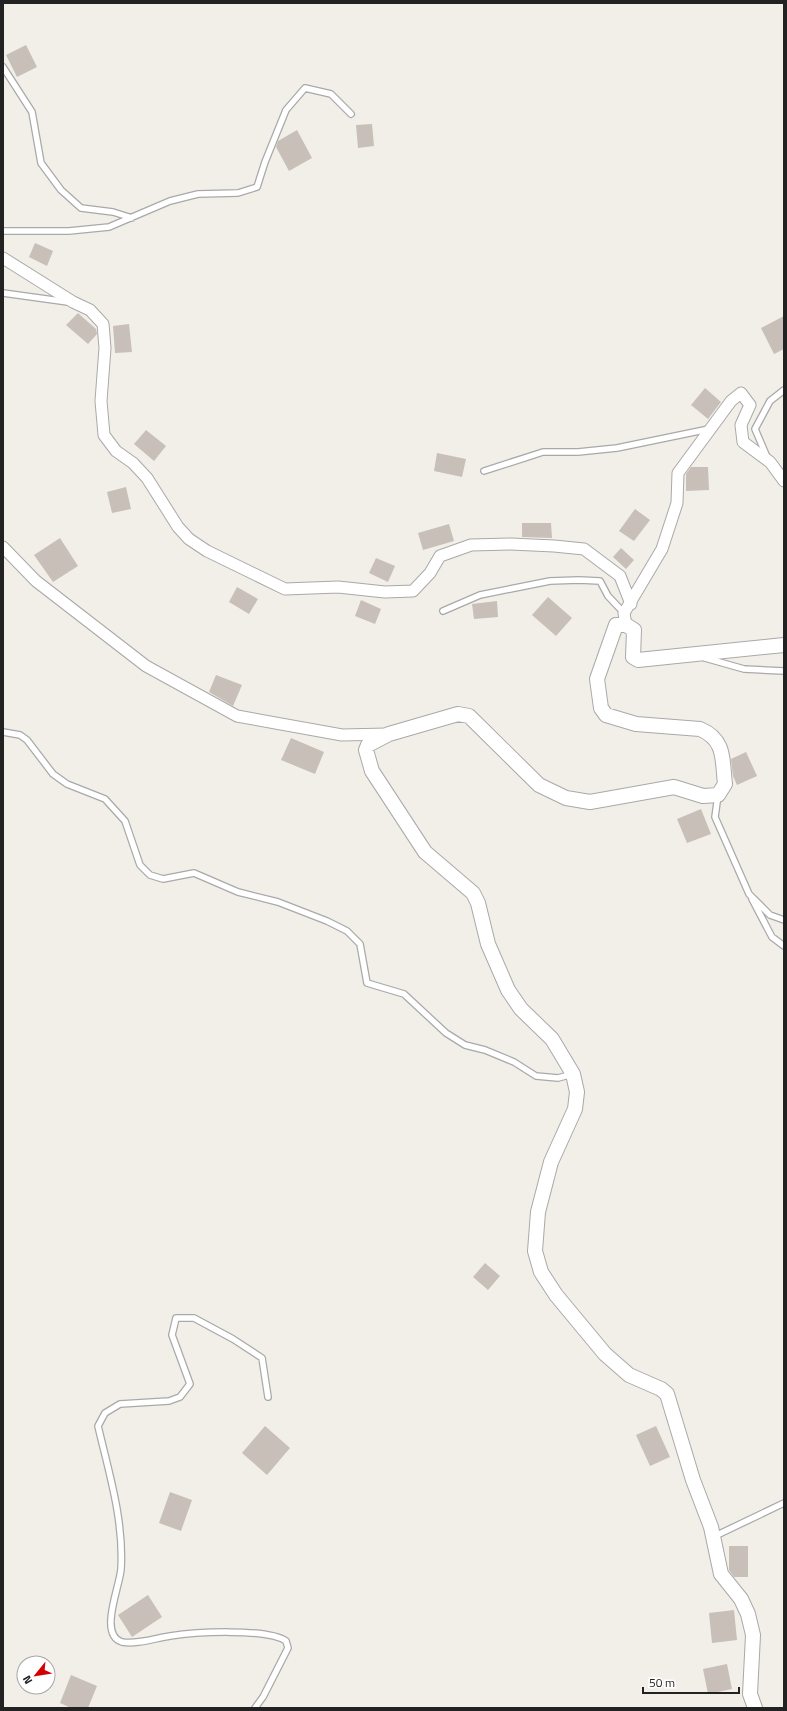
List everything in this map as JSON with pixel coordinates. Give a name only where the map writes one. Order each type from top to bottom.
[{"type":"street","points":[[3,258],[73,302],[90,310],[103,324],[105,348],[101,401],[104,436],[116,451],[133,463],[146,478],[178,527],[189,539],[207,550],[285,589],[338,587],[386,592],[413,591],[430,573],[440,556],[471,545],[511,544],[584,549],[620,576],[627,614],[634,630],[633,657],[638,660],[784,645]]},
{"type":"street","points":[[755,1708],[750,1694],[752,1635],[748,1614],[741,1599],[721,1574],[713,1537],[693,1480],[667,1394],[662,1389],[629,1375],[605,1354],[556,1295],[541,1272],[535,1251],[538,1212],[551,1162],[575,1109],[577,1092],[574,1074],[552,1039],[521,1009],[508,990],[488,944],[478,902],[473,893],[424,852],[372,771],[366,750],[368,745],[389,734],[458,714],[469,716],[539,785],[566,798],[590,802],[674,787],[703,796],[718,795],[725,784],[722,756],[718,741],[700,729],[636,724],[606,714],[601,708],[597,679],[616,625],[627,614],[662,549],[677,503],[678,473],[731,401],[741,393],[750,405],[741,425],[743,442],[770,462],[784,481]]},
{"type":"street","points":[[3,547],[36,581],[146,666],[237,716],[342,735],[389,734]]},
{"type":"lane","points":[[3,67],[32,112],[41,163],[61,190],[81,208],[112,212],[132,218]]},
{"type":"lane","points":[[3,231],[69,232],[109,227],[170,201],[198,194],[238,193],[257,187],[265,162],[286,110],[305,88],[331,94],[351,114]]},
{"type":"lane","points":[[3,293],[73,302]]},
{"type":"lane","points":[[770,462],[755,429],[770,400],[784,390]]},
{"type":"lane","points":[[484,471],[543,452],[578,452],[617,448],[711,429]]},
{"type":"lane","points":[[443,610],[480,595],[550,581],[580,580],[600,581],[608,596],[627,614]]},
{"type":"lane","points":[[696,655],[744,669],[784,671]]},
{"type":"lane","points":[[3,732],[20,735],[27,740],[53,774],[67,784],[105,799],[125,821],[140,865],[150,874],[163,879],[194,873],[238,892],[278,902],[327,921],[347,931],[360,944],[367,983],[404,994],[446,1033],[465,1045],[485,1050],[502,1057],[536,1076],[558,1078],[574,1074]]},
{"type":"lane","points":[[718,795],[715,817],[749,894],[772,937],[784,946]]},
{"type":"lane","points":[[749,894],[770,915],[784,920]]},
{"type":"lane","points":[[255,1708],[263,1697],[288,1648],[286,1641],[279,1637],[261,1633],[185,1634],[136,1642],[122,1642],[114,1636],[109,1624],[122,1570],[119,1514],[98,1426],[105,1413],[120,1404],[169,1401],[180,1397],[190,1384],[172,1335],[176,1318],[194,1318],[233,1339],[262,1358],[268,1397]]},
{"type":"lane","points":[[713,1537],[784,1503]]},
{"type":"building","points":[[26,45],[37,67],[17,77],[6,55]]},
{"type":"building","points":[[372,124],[374,146],[358,148],[356,125]]},
{"type":"building","points":[[297,130],[312,158],[289,171],[276,147],[278,141]]},
{"type":"building","points":[[35,243],[53,251],[47,266],[29,257]]},
{"type":"building","points":[[78,313],[96,329],[97,334],[88,344],[66,325]]},
{"type":"building","points":[[784,316],[784,349],[774,354],[761,328]]},
{"type":"building","points":[[129,324],[132,352],[115,353],[113,326]]},
{"type":"building","points":[[705,388],[721,402],[708,419],[691,405]]},
{"type":"building","points":[[146,430],[166,446],[154,461],[134,444]]},
{"type":"building","points":[[437,453],[466,459],[462,477],[434,471]]},
{"type":"building","points":[[691,467],[708,467],[709,490],[686,491],[686,474]]},
{"type":"building","points":[[126,487],[131,509],[112,513],[107,492]]},
{"type":"building","points":[[635,509],[650,520],[634,541],[619,531]]},
{"type":"building","points":[[522,523],[551,523],[552,538],[522,537]]},
{"type":"building","points":[[449,524],[454,541],[423,550],[418,533]]},
{"type":"building","points":[[60,538],[78,566],[53,582],[34,555]]},
{"type":"building","points":[[621,548],[634,560],[626,569],[613,557]]},
{"type":"building","points":[[376,558],[395,566],[388,582],[369,573]]},
{"type":"building","points":[[237,587],[258,599],[249,614],[229,602]]},
{"type":"building","points":[[548,597],[572,618],[556,636],[532,615]]},
{"type":"building","points":[[361,600],[381,609],[375,624],[355,616]]},
{"type":"building","points":[[497,601],[498,617],[474,619],[472,604]]},
{"type":"building","points":[[216,675],[242,685],[233,706],[209,692]]},
{"type":"building","points":[[291,738],[324,752],[315,774],[281,760]]},
{"type":"building","points":[[746,752],[757,776],[737,785],[733,776],[731,759]]},
{"type":"building","points":[[701,809],[711,834],[687,843],[677,819]]},
{"type":"building","points":[[485,1263],[500,1276],[488,1290],[473,1277]]},
{"type":"building","points":[[265,1426],[290,1448],[267,1475],[242,1453]]},
{"type":"building","points":[[656,1426],[670,1457],[650,1466],[636,1435]]},
{"type":"building","points":[[170,1492],[192,1500],[181,1531],[159,1523]]},
{"type":"building","points":[[729,1546],[748,1546],[748,1577],[734,1577],[729,1570]]},
{"type":"building","points":[[148,1595],[162,1617],[132,1637],[118,1615]]},
{"type":"building","points":[[734,1610],[737,1640],[712,1643],[709,1613]]},
{"type":"building","points":[[727,1664],[732,1689],[708,1694],[703,1669]]},
{"type":"building","points":[[71,1675],[97,1686],[88,1708],[71,1708],[60,1703]]}]
